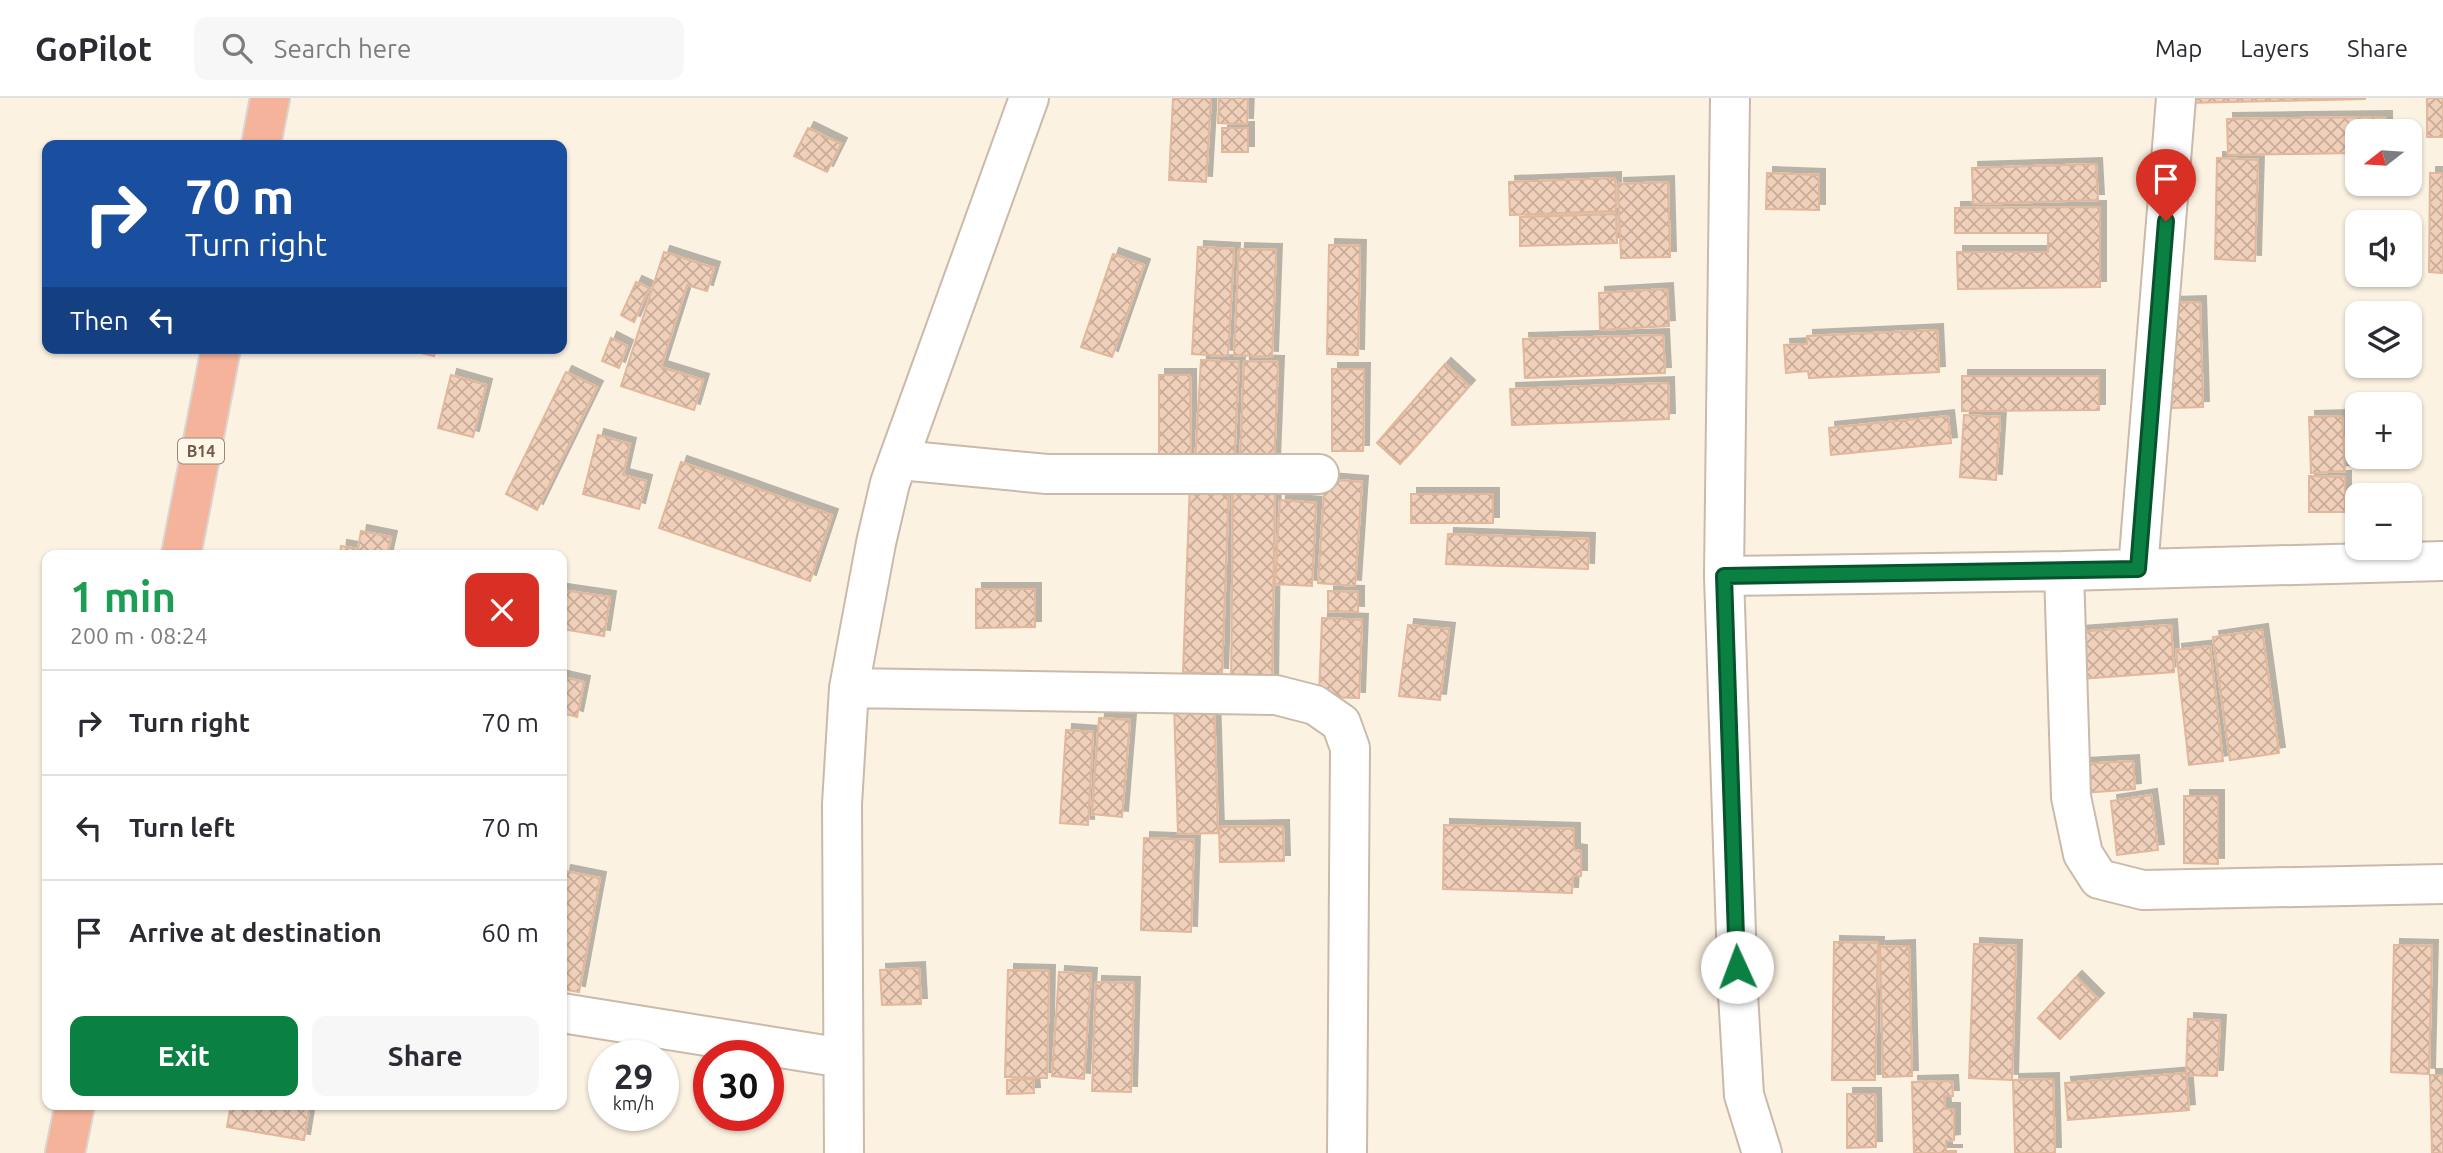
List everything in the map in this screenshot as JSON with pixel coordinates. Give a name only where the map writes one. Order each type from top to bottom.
[{"type":"highway","points":[[262,140],[270,98]]},
{"type":"highway","name":"B14","points":[[182,550],[220,354]]},
{"type":"highway","points":[[65,1153],[74,1110]]},
{"type":"street","points":[[844,1153],[842,804],[849,688],[890,483],[1029,98]]},
{"type":"street","points":[[1730,98],[1724,576],[1744,1096],[1762,1153]]},
{"type":"street","points":[[2138,569],[2176,98]]},
{"type":"street","points":[[900,460],[1047,474],[1319,474]]},
{"type":"street","points":[[1724,576],[2443,561]]},
{"type":"street","points":[[2064,571],[2071,797],[2083,854],[2099,879],[2143,890],[2443,884]]},
{"type":"street","points":[[849,688],[1276,695],[1315,705],[1341,723],[1350,748],[1347,1153]]},
{"type":"street","points":[[567,1014],[843,1058]]},
{"type":"building","points":[[1173,98],[1211,98],[1206,182],[1169,180]]},
{"type":"building","points":[[1219,98],[1248,98],[1247,124],[1218,123]]},
{"type":"building","points":[[2185,98],[2365,98],[2365,99],[2185,103]]},
{"type":"building","points":[[2427,98],[2443,98],[2443,137],[2427,137]]},
{"type":"building","points":[[2386,117],[2345,119],[2345,153],[2228,155],[2227,119]]},
{"type":"building","points":[[808,128],[841,144],[827,172],[794,156]]},
{"type":"building","points":[[1222,128],[1248,128],[1248,152],[1222,152]]},
{"type":"building","points":[[2217,158],[2258,160],[2255,261],[2215,259]]},
{"type":"building","points":[[2096,164],[2098,200],[1973,204],[1972,168]]},
{"type":"building","points":[[1767,173],[1819,175],[1819,210],[1766,209]]},
{"type":"building","points":[[2430,173],[2443,173],[2443,273],[2429,272]]},
{"type":"building","points":[[1615,178],[1616,211],[1510,215],[1509,182]]},
{"type":"building","points":[[1668,182],[1670,257],[1621,258],[1618,184]]},
{"type":"building","points":[[2100,207],[2100,287],[1958,289],[1957,252],[2048,252],[2048,233],[1955,233],[1955,208]]},
{"type":"building","points":[[1616,214],[1617,243],[1520,246],[1520,217]]},
{"type":"building","points":[[1329,245],[1360,246],[1358,355],[1327,354]]},
{"type":"building","points":[[1198,247],[1234,249],[1228,356],[1192,354]]},
{"type":"building","points":[[1239,249],[1276,250],[1272,357],[1234,355]]},
{"type":"building","points":[[664,252],[714,268],[707,291],[687,285],[661,367],[703,380],[694,410],[621,386]]},
{"type":"building","points":[[1113,254],[1144,265],[1112,357],[1081,347]]},
{"type":"building","points":[[636,282],[649,288],[634,322],[621,315]]},
{"type":"building","points":[[1667,289],[1669,326],[1600,330],[1599,293]]},
{"type":"building","points":[[2200,302],[2203,407],[2172,408],[2170,303]]},
{"type":"building","points":[[1937,330],[1939,372],[1809,378],[1808,371],[1786,373],[1784,345],[1807,344],[1807,336]]},
{"type":"building","points":[[1663,335],[1665,373],[1525,378],[1523,339]]},
{"type":"building","points":[[611,338],[627,346],[619,368],[602,361]]},
{"type":"building","points":[[1201,360],[1239,362],[1234,466],[1195,464]]},
{"type":"building","points":[[1244,361],[1278,362],[1274,465],[1240,464]]},
{"type":"building","points":[[1445,364],[1469,386],[1400,464],[1377,443]]},
{"type":"building","points":[[1332,369],[1364,369],[1363,451],[1332,451]]},
{"type":"building","points":[[566,372],[597,387],[537,510],[506,494]]},
{"type":"building","points":[[451,375],[486,385],[473,437],[438,428]]},
{"type":"building","points":[[1159,375],[1190,375],[1191,462],[1159,462]]},
{"type":"building","points":[[1962,376],[2099,376],[2099,410],[1962,411]]},
{"type":"building","points":[[1668,383],[1669,419],[1512,425],[1510,389]]},
{"type":"building","points":[[1964,415],[2000,417],[1996,480],[1960,477]]},
{"type":"building","points":[[1948,416],[1951,443],[1831,455],[1829,428]]},
{"type":"building","points":[[2342,416],[2345,471],[2311,473],[2309,417]]},
{"type":"building","points":[[598,435],[630,444],[623,475],[646,481],[639,509],[583,494]]},
{"type":"building","points":[[681,462],[832,515],[810,581],[659,528]]},
{"type":"building","points":[[2309,476],[2345,477],[2345,512],[2309,512]]},
{"type":"building","points":[[1233,477],[1275,478],[1272,689],[1231,689]]},
{"type":"building","points":[[1325,479],[1362,482],[1355,586],[1318,583]]},
{"type":"building","points":[[1190,482],[1229,484],[1222,674],[1183,672]]},
{"type":"building","points":[[1411,494],[1493,494],[1493,523],[1411,523]]},
{"type":"building","points":[[1280,500],[1316,503],[1312,586],[1275,584]]},
{"type":"building","points":[[361,531],[391,537],[388,550],[341,550],[341,546],[358,549]]},
{"type":"building","points":[[1448,534],[1589,539],[1588,569],[1446,564]]},
{"type":"building","points":[[976,589],[1035,589],[1035,627],[976,628]]},
{"type":"building","points":[[567,591],[610,597],[604,636],[567,630]]},
{"type":"building","points":[[1328,591],[1358,592],[1358,612],[1328,611]]},
{"type":"building","points":[[1322,618],[1362,620],[1359,698],[1319,697]]},
{"type":"building","points":[[1408,625],[1449,629],[1440,700],[1399,696]]},
{"type":"building","points":[[2171,625],[2174,672],[2081,679],[2077,632]]},
{"type":"building","points":[[2262,630],[2279,753],[2230,760],[2213,637]]},
{"type":"building","points":[[2210,646],[2223,761],[2189,765],[2176,650]]},
{"type":"building","points":[[567,678],[584,682],[577,717],[567,714]]},
{"type":"building","points":[[1214,702],[1218,833],[1178,834],[1174,704]]},
{"type":"building","points":[[1099,718],[1130,720],[1122,817],[1092,814]]},
{"type":"building","points":[[1066,730],[1093,732],[1088,825],[1060,823]]},
{"type":"building","points":[[2133,761],[2135,789],[2084,793],[2082,764]]},
{"type":"building","points":[[2151,795],[2158,850],[2117,855],[2111,801]]},
{"type":"building","points":[[2184,796],[2218,796],[2218,864],[2184,863]]},
{"type":"building","points":[[1444,825],[1574,829],[1574,850],[1581,851],[1581,876],[1573,876],[1572,893],[1443,889]]},
{"type":"building","points":[[1283,826],[1284,861],[1220,862],[1219,827]]},
{"type":"building","points":[[1144,838],[1194,840],[1191,932],[1141,930]]},
{"type":"building","points":[[567,871],[600,878],[579,992],[567,990]]},
{"type":"building","points":[[1834,942],[1878,943],[1875,1080],[1832,1080]]},
{"type":"building","points":[[1974,944],[2016,946],[2012,1080],[1969,1078]]},
{"type":"building","points":[[2394,945],[2432,946],[2429,1074],[2391,1072]]},
{"type":"building","points":[[1909,946],[1912,1076],[1883,1077],[1880,947]]},
{"type":"building","points":[[919,968],[921,1004],[882,1005],[880,970]]},
{"type":"building","points":[[1008,970],[1049,971],[1047,1078],[1005,1077]]},
{"type":"building","points":[[1059,972],[1091,974],[1084,1079],[1052,1076]]},
{"type":"building","points":[[2076,977],[2098,999],[2060,1039],[2038,1018]]},
{"type":"building","points":[[1096,982],[1134,983],[1131,1092],[1092,1091]]},
{"type":"building","points":[[2188,1019],[2220,1021],[2217,1076],[2186,1075]]},
{"type":"building","points":[[2186,1073],[2189,1110],[2068,1120],[2065,1083]]},
{"type":"building","points":[[2430,1075],[2443,1075],[2443,1153],[2432,1153]]},
{"type":"building","points":[[1033,1079],[1034,1093],[1007,1094],[1007,1080]]},
{"type":"building","points":[[2053,1079],[2055,1153],[2015,1153],[2013,1080]]},
{"type":"building","points":[[1952,1081],[1953,1096],[1944,1096],[1945,1109],[1954,1109],[1954,1140],[1946,1141],[1946,1151],[1956,1153],[1914,1153],[1912,1082]]},
{"type":"building","points":[[1847,1094],[1875,1094],[1876,1147],[1847,1148]]},
{"type":"building","points":[[230,1110],[309,1110],[304,1140],[227,1127]]},
{"type":"route","points":[[1737,967],[1724,576],[2138,569],[2166,221]]}]
